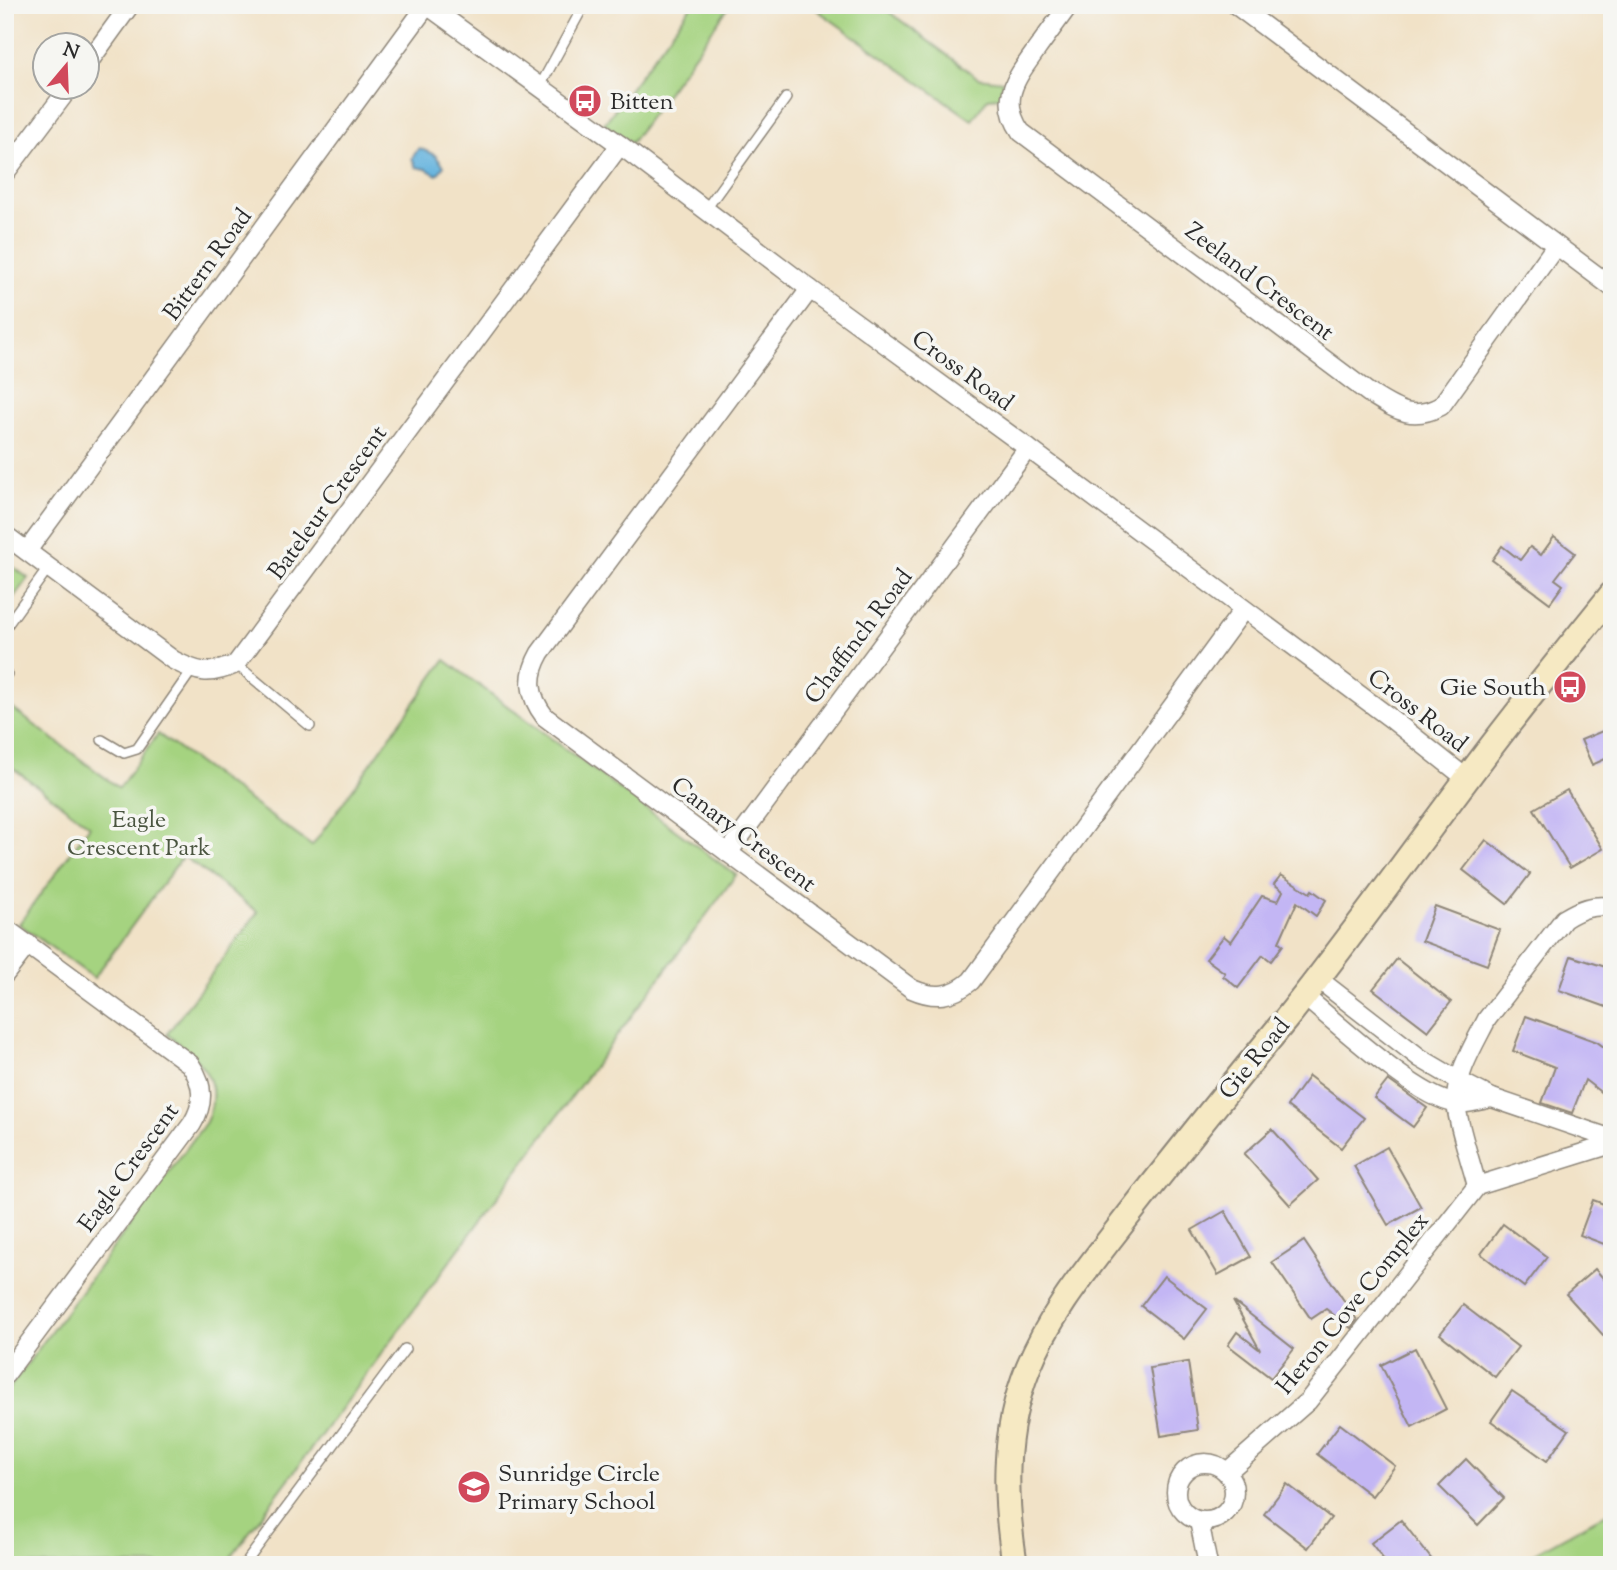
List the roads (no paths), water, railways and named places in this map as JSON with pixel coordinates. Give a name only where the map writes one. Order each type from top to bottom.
[{"type":"street","points":[[102,44],[130,5]]},
{"type":"street","name":"Cross Road","points":[[427,5],[1028,448],[1389,717],[1467,779]]},
{"type":"street","name":"Bittern Road","points":[[27,551],[427,5]]},
{"type":"street","name":"Zeeland Crescent","points":[[1069,5],[1014,83],[1011,111],[1021,132],[1390,406],[1414,415],[1441,406],[1555,247]]},
{"type":"street","points":[[1236,5],[1555,247],[1612,287]]},
{"type":"street","points":[[5,173],[58,102]]},
{"type":"street","name":"Bateleur Crescent","points":[[236,664],[620,145]]},
{"type":"street","name":"Canary Crescent","points":[[810,289],[540,653],[531,672],[531,692],[535,705],[545,716],[728,853],[912,989],[927,995],[954,994],[971,981],[1243,610]]},
{"type":"street","name":"Chaffinch Road","points":[[728,853],[1028,448]]},
{"type":"street","points":[[5,535],[173,660],[192,670],[209,673],[236,664]]},
{"type":"street","name":"Gie Road","points":[[1015,1565],[1007,1517],[1008,1439],[1020,1389],[1038,1345],[1079,1280],[1168,1164],[1311,987],[1467,779],[1612,594]]},
{"type":"street","points":[[1612,907],[1589,906],[1564,919],[1487,1019],[1459,1081],[1456,1104],[1477,1186],[1612,1141]]},
{"type":"street","name":"Eagle Crescent","points":[[5,928],[190,1064],[201,1085],[202,1096],[192,1124],[5,1375]]},
{"type":"street","points":[[5,974],[28,944]]},
{"type":"street","points":[[1311,987],[1420,1058],[1492,1098],[1612,1141]]},
{"type":"street","points":[[1311,987],[1398,1073],[1436,1097],[1456,1104],[1492,1098]]},
{"type":"street","name":"Heron Cove Complex","points":[[1227,1472],[1308,1401],[1477,1186]]},
{"type":"street","points":[[1210,1463],[1227,1472],[1233,1481],[1235,1492],[1228,1511],[1219,1518],[1199,1521],[1189,1517],[1177,1501],[1176,1491],[1183,1473],[1191,1467],[1210,1463]]},
{"type":"street","points":[[1199,1521],[1208,1565]]},
{"type":"lane","points":[[540,86],[584,5]]},
{"type":"lane","points":[[706,209],[786,98]]},
{"type":"lane","points":[[5,628],[49,567]]},
{"type":"lane","points":[[236,664],[310,726]]},
{"type":"lane","points":[[102,740],[124,753],[137,749],[192,670]]},
{"type":"lane","points":[[244,1565],[405,1349]]},
{"type":"water","points":[[419,148],[435,155],[444,166],[437,175],[416,167],[412,158]]},
{"type":"place","name":"Bitten","points":[[585,101]]},
{"type":"place","name":"Gie South","points":[[1570,687]]},
{"type":"place","name":"Sunridge Circle Primary School","points":[[474,1487]]},
{"type":"park label","name":"Eagle Crescent Park","points":[[139,833]]}]
